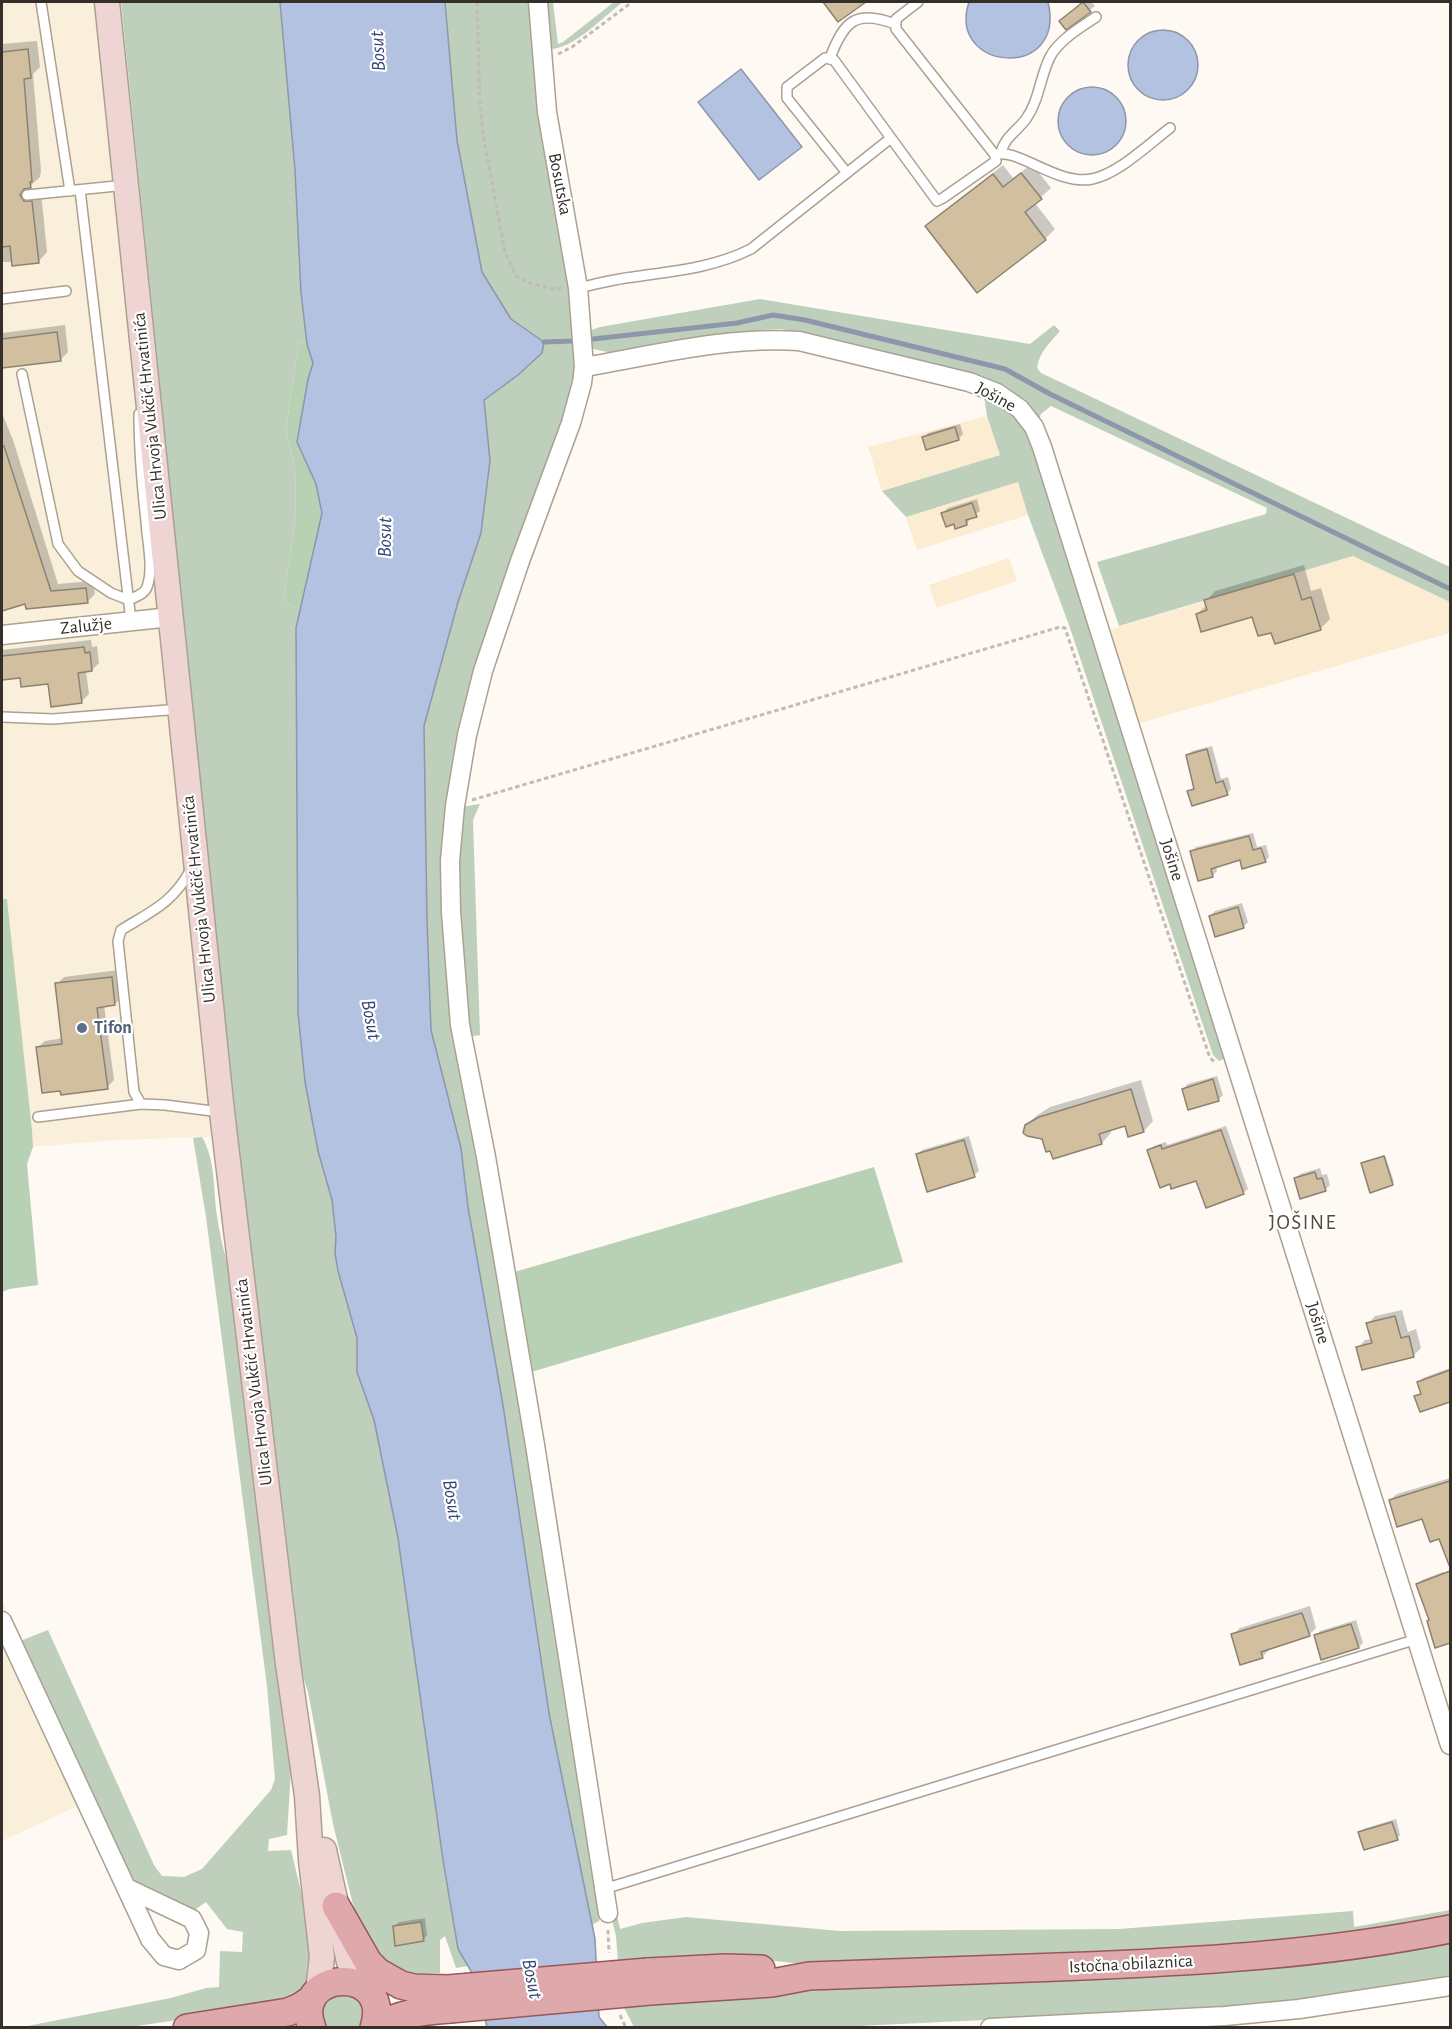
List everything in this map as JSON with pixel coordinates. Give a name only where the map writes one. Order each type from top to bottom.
[{"type":"main road","name":"Ulica Hrvoja Vukčić Hrvatinića","points":[[106,2],[222,1112],[288,1664],[307,1796],[311,1860],[322,1957],[315,1995]]},
{"type":"main road","name":"Ulica Hrvoja Vukčić Hrvatinića","points":[[307,1796],[321,1839],[350,1962],[364,1988]]},
{"type":"main road","points":[[336,1906],[368,1962],[378,1972],[401,1985],[449,1999]]},
{"type":"main road","name":"Istočna obilaznica","points":[[449,1999],[649,1981],[771,1983],[809,1976],[1169,1963],[1338,1948],[1450,1929]]},
{"type":"main road","points":[[187,2028],[288,2012],[300,2007],[327,1984],[338,1980],[350,1981],[394,1997],[449,1999]]},
{"type":"main road","points":[[364,1988],[374,2000],[376,2009],[374,2028]]},
{"type":"main road","points":[[312,2028],[309,2010],[315,1995]]},
{"type":"main road","points":[[374,2028],[383,2022],[449,1999]]},
{"type":"street","name":"Bosutska","points":[[538,2],[552,145],[568,220],[578,288],[584,367],[571,423],[520,561],[483,671],[467,735],[456,802],[450,861],[451,912],[460,1025],[486,1157],[535,1445],[608,1913]]},
{"type":"street","name":"Jošine","points":[[584,367],[741,340],[799,341],[969,382],[998,393],[1020,409],[1034,427],[1450,1745]]},
{"type":"street","name":"Zalužje","points":[[2,634],[171,617]]},
{"type":"street","points":[[2,1624],[127,1888]]},
{"type":"street","points":[[990,2028],[1225,2016],[1299,2009],[1450,1986]]},
{"type":"lane","points":[[40,2],[75,190],[131,621]]},
{"type":"lane","points":[[918,2],[896,20],[896,29],[998,154]]},
{"type":"lane","points":[[830,58],[838,36],[854,21],[864,17],[879,18],[895,24]]},
{"type":"lane","points":[[847,173],[788,98],[786,91],[787,87],[825,58],[834,60],[937,201],[996,161],[1004,142],[1026,119],[1032,108],[1054,50],[1096,17]]},
{"type":"lane","points":[[998,154],[1011,153],[1059,176],[1071,179],[1090,179],[1110,173],[1170,128]]},
{"type":"lane","points":[[578,288],[630,277],[691,270],[737,256],[751,249],[891,138]]},
{"type":"lane","points":[[27,195],[126,185]]},
{"type":"lane","points":[[2,299],[66,291]]},
{"type":"lane","points":[[22,374],[58,544],[78,571],[111,593],[129,600],[142,594],[149,578],[139,443],[139,408],[147,392]]},
{"type":"lane","points":[[2,717],[53,719],[180,709]]},
{"type":"lane","points":[[141,1104],[134,1092],[118,941],[121,930],[147,916],[182,887],[195,862]]},
{"type":"lane","points":[[38,1117],[141,1104],[222,1112]]},
{"type":"lane","points":[[604,1889],[1417,1639]]},
{"type":"path","points":[[477,2],[483,134],[503,243],[510,266],[516,276],[529,283],[554,289],[578,288]]},
{"type":"path","points":[[542,59],[572,47],[632,2]]},
{"type":"path","points":[[456,802],[474,800],[1060,627],[1065,628],[1210,1058],[1223,1068],[1236,1064]]},
{"type":"shaded area","points":[[2,2],[121,2],[236,1136],[116,1140],[33,1147],[7,899],[2,899]]},
{"type":"shaded area","points":[[987,416],[1000,455],[882,491],[868,447]]},
{"type":"shaded area","points":[[1018,482],[1028,515],[917,550],[906,517]]},
{"type":"shaded area","points":[[1354,556],[1450,602],[1450,633],[1133,725],[1105,631]]},
{"type":"shaded area","points":[[1009,558],[1017,581],[937,608],[929,585]]},
{"type":"shaded area","points":[[2,1600],[93,1799],[2,1841]]},
{"type":"green space","points":[[121,2],[280,2],[295,170],[301,293],[307,344],[299,342],[286,429],[295,469],[296,516],[284,597],[286,603],[301,609],[296,628],[298,1013],[305,1082],[318,1151],[332,1200],[336,1236],[335,1253],[357,1338],[357,1372],[374,1420],[398,1538],[443,1860],[458,1949],[468,1966],[456,1968],[445,1936],[440,1940],[440,1973],[404,1973],[403,1976],[362,1941],[333,1824],[308,1692],[298,1660],[236,1136]]},
{"type":"green space","points":[[445,2],[530,2],[571,274],[576,353],[569,404],[483,642],[444,911],[602,1913],[599,1921],[592,1925],[549,1713],[503,1405],[468,1207],[461,1148],[431,1030],[424,726],[458,602],[481,533],[490,461],[484,400],[518,375],[542,353],[544,342],[511,319],[482,272],[457,140]]},
{"type":"green space","points":[[544,2],[553,2],[558,44],[614,2],[623,2],[579,38],[559,48],[550,49]]},
{"type":"green space","points":[[760,299],[1030,344],[1054,325],[1060,331],[1040,357],[1037,368],[1041,373],[1450,567],[1450,602],[1353,556],[1119,626],[1097,562],[1266,514],[1267,508],[1051,406],[1041,414],[1039,420],[1016,396],[818,336],[781,329],[761,330],[612,353],[593,349],[589,331],[600,327]]},
{"type":"green space","points":[[299,342],[307,344],[313,363],[297,442],[316,484],[322,513],[301,609],[286,603],[284,597],[296,516],[295,469],[286,429]]},
{"type":"green space","points":[[984,396],[1017,414],[1036,449],[1097,653],[1225,1056],[1219,1061],[1213,1055],[1069,625],[1018,482],[906,517],[882,491],[1000,455],[987,416]]},
{"type":"green space","points":[[480,804],[473,820],[480,1035],[468,1037],[455,886],[461,807]]},
{"type":"green space","points":[[2,899],[7,899],[32,1131],[33,1147],[27,1164],[38,1285],[2,1292]]},
{"type":"green space","points":[[202,1137],[210,1156],[218,1224],[231,1276],[291,1770],[287,1835],[269,1839],[268,1851],[291,1850],[310,1929],[311,1967],[303,1991],[296,1997],[260,2008],[130,2027],[17,2028],[219,1987],[220,1951],[242,1952],[243,1932],[227,1929],[206,1902],[193,1911],[138,1885],[132,1878],[20,1641],[48,1630],[154,1865],[162,1876],[184,1877],[202,1869],[271,1790],[275,1779],[267,1686],[206,1217],[193,1138]]},
{"type":"green space","points":[[874,1167],[903,1262],[531,1372],[511,1273]]},
{"type":"green space","points":[[612,1892],[620,1929],[642,1923],[686,1917],[840,1931],[1119,1929],[1353,1911],[1354,1927],[1450,1910],[1450,1917],[1389,1928],[1236,1946],[841,1965],[748,1958],[767,1993],[1236,1969],[1450,1940],[1450,1979],[1318,1999],[1194,2010],[837,2027],[634,2027],[621,2002],[616,1936],[612,1920]]},
{"type":"green space","points":[[336,1993],[357,1997],[365,2010],[360,2027],[325,2027],[323,2007]]},
{"type":"water","name":"Bosut","points":[[280,2],[445,2],[457,140],[482,272],[511,319],[544,342],[542,353],[518,375],[484,400],[490,461],[481,533],[458,602],[424,726],[431,1030],[461,1148],[468,1207],[503,1405],[549,1713],[595,1939],[599,2017],[607,2027],[487,2027],[475,1978],[458,1949],[443,1860],[398,1538],[374,1420],[357,1372],[357,1338],[338,1271],[332,1200],[318,1151],[305,1082],[298,1013],[296,628],[322,513],[316,484],[297,442],[313,363],[307,344],[301,293],[295,170]]},
{"type":"water","points":[[969,2],[1048,2],[1049,28],[1040,45],[1025,55],[1007,58],[989,54],[974,43],[967,25]]},
{"type":"water","points":[[1163,30],[1176,33],[1188,40],[1195,52],[1198,65],[1195,78],[1188,90],[1176,97],[1163,100],[1150,97],[1138,90],[1131,78],[1128,65],[1131,52],[1138,40],[1150,33]]},
{"type":"water","points":[[741,69],[802,147],[759,180],[698,102]]},
{"type":"water","points":[[1085,87],[1099,87],[1111,92],[1121,102],[1126,121],[1121,140],[1111,150],[1099,155],[1085,155],[1073,150],[1063,140],[1058,128],[1058,114],[1063,102],[1073,92]]},
{"type":"building","points":[[823,2],[866,2],[838,22]]},
{"type":"building","points":[[1083,2],[1091,12],[1066,30],[1059,21]]},
{"type":"building","points":[[28,49],[31,78],[24,79],[32,182],[30,182],[31,188],[24,189],[20,195],[24,201],[32,201],[39,263],[12,266],[10,246],[2,247],[2,52]]},
{"type":"building","points":[[1021,173],[1042,199],[1025,212],[1046,240],[977,293],[925,226],[993,174],[1003,187]]},
{"type":"building","points":[[57,332],[61,361],[2,368],[2,339]]},
{"type":"building","points":[[955,427],[959,440],[926,450],[922,437]]},
{"type":"building","points":[[2,446],[4,446],[51,591],[86,588],[88,603],[26,609],[25,604],[2,611]]},
{"type":"building","points":[[972,503],[977,517],[966,520],[967,525],[955,529],[954,524],[946,527],[941,513]]},
{"type":"building","points":[[1294,574],[1302,600],[1311,597],[1321,630],[1275,644],[1271,633],[1258,636],[1252,617],[1201,632],[1196,614],[1207,610],[1204,600]]},
{"type":"building","points":[[84,647],[85,653],[90,652],[92,671],[78,673],[82,703],[51,707],[48,684],[21,687],[20,678],[2,680],[2,656]]},
{"type":"building","points":[[1207,749],[1216,783],[1223,781],[1228,795],[1192,806],[1187,791],[1194,789],[1186,755]]},
{"type":"building","points":[[1249,836],[1253,850],[1261,848],[1266,862],[1242,869],[1240,860],[1211,869],[1213,877],[1198,881],[1190,851]]},
{"type":"building","points":[[1238,907],[1244,928],[1215,937],[1209,916]]},
{"type":"building","points":[[112,977],[115,1005],[97,1008],[108,1089],[61,1095],[60,1091],[42,1093],[36,1047],[62,1044],[55,983]]},
{"type":"building","points":[[1213,1079],[1219,1101],[1188,1110],[1182,1089]]},
{"type":"building","points":[[1131,1089],[1144,1132],[1128,1137],[1125,1126],[1099,1134],[1102,1144],[1053,1159],[1050,1151],[1046,1152],[1042,1139],[1023,1133],[1025,1125],[1039,1117]]},
{"type":"building","points":[[1221,1130],[1244,1194],[1206,1208],[1196,1181],[1171,1189],[1170,1184],[1160,1188],[1147,1150],[1161,1145],[1162,1149]]},
{"type":"building","points":[[964,1140],[975,1177],[927,1192],[916,1154]]},
{"type":"building","points":[[1384,1156],[1393,1185],[1370,1193],[1361,1163]]},
{"type":"building","points":[[1315,1172],[1317,1179],[1322,1178],[1326,1191],[1300,1199],[1294,1178]]},
{"type":"building","points":[[1395,1316],[1401,1338],[1409,1336],[1414,1357],[1362,1370],[1356,1347],[1372,1343],[1366,1323]]},
{"type":"building","points":[[1450,1370],[1450,1402],[1420,1412],[1414,1396],[1421,1394],[1417,1382]]},
{"type":"building","points":[[1450,1481],[1449,1565],[1439,1539],[1430,1542],[1422,1519],[1397,1527],[1389,1500]]},
{"type":"building","points":[[1450,1571],[1450,1643],[1435,1648],[1427,1621],[1429,1620],[1416,1584]]},
{"type":"building","points":[[1302,1613],[1310,1636],[1261,1652],[1263,1658],[1240,1665],[1231,1634]]},
{"type":"building","points":[[1351,1624],[1359,1648],[1321,1660],[1314,1635]]},
{"type":"building","points":[[1392,1822],[1398,1840],[1364,1850],[1358,1832]]},
{"type":"building","points":[[421,1922],[424,1941],[395,1946],[393,1926]]},
{"type":"waterway","points":[[593,339],[737,323],[773,315],[805,320],[1005,369],[1050,394],[1450,589]]},
{"type":"waterway","points":[[544,342],[573,341]]},
{"type":"place","name":"Tifon","points":[[82,1028]]},
{"type":"district","name":"JOŠINE","points":[[1303,1223]]}]
